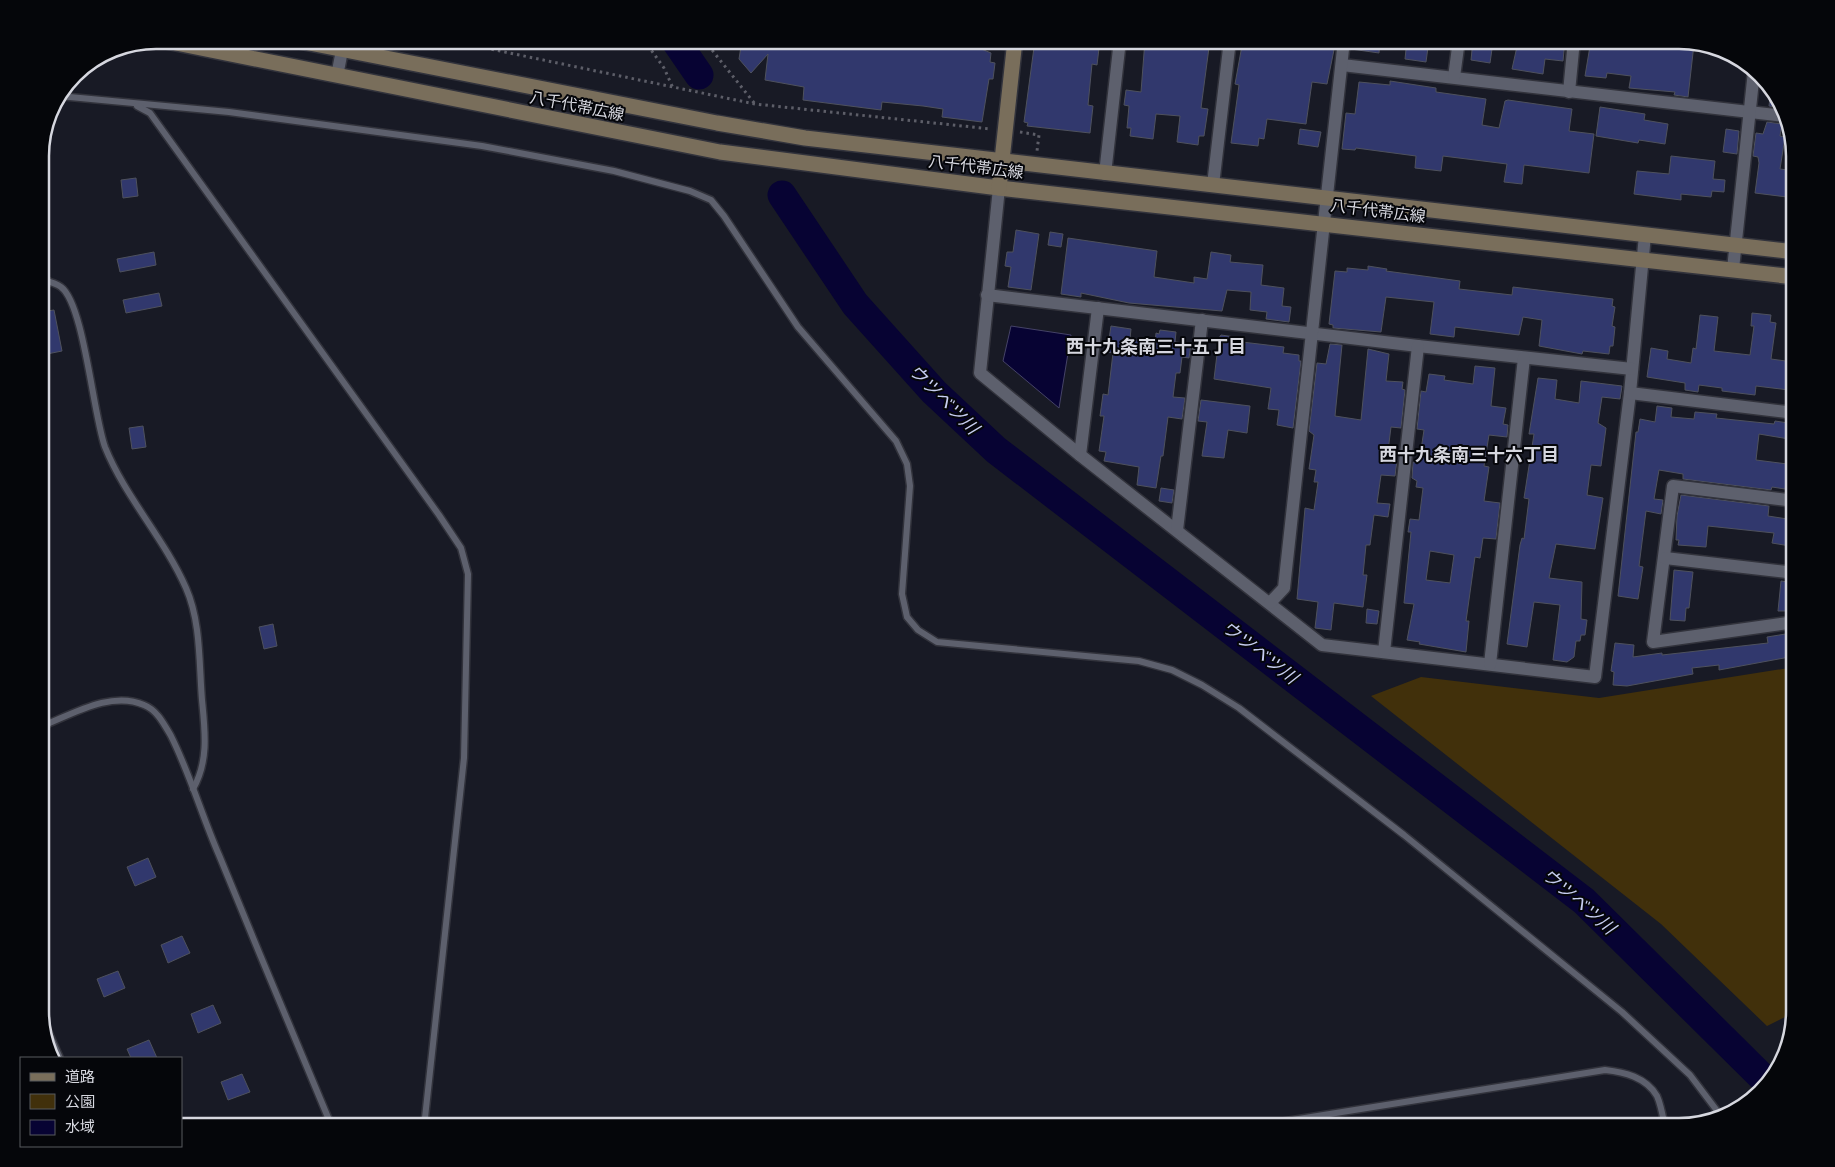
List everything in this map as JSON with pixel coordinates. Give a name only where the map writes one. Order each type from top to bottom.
[{"type":"main road","name":"八千代帯広線","points":[[204,49],[720,152],[999,188],[1786,275]]},
{"type":"main road","name":"八千代帯広線","points":[[363,49],[786,134],[1036,166],[1326,197],[1786,251]]},
{"type":"main road","points":[[999,188],[1014,49]]},
{"type":"street","points":[[337,76],[342,49]]},
{"type":"street","points":[[1105,174],[1119,49]]},
{"type":"street","points":[[1213,185],[1229,49]]},
{"type":"street","points":[[1270,603],[1284,588],[1343,49]]},
{"type":"street","points":[[1454,77],[1458,49]]},
{"type":"street","points":[[1568,92],[1573,49]]},
{"type":"street","points":[[1342,65],[1778,115]]},
{"type":"street","points":[[1733,269],[1753,78]]},
{"type":"street","points":[[999,188],[980,373],[1080,455],[1322,645],[1595,677],[1630,393],[1645,235]]},
{"type":"street","points":[[987,295],[1311,334],[1632,369]]},
{"type":"street","points":[[1080,455],[1098,308]]},
{"type":"street","points":[[1177,530],[1202,320]]},
{"type":"street","points":[[1384,652],[1418,346]]},
{"type":"street","points":[[1490,664],[1524,358]]},
{"type":"street","points":[[1630,393],[1786,411]]},
{"type":"street","points":[[1786,500],[1673,486],[1653,642],[1786,623]]},
{"type":"street","points":[[1665,558],[1786,572]]},
{"type":"lane","points":[[67,97],[229,112],[482,146],[614,171],[690,191],[711,200],[724,216],[798,327],[896,441],[907,464],[910,486],[902,594],[907,617],[918,630],[937,642],[1139,661],[1172,670],[1202,685],[1239,708],[1404,835],[1622,1012],[1690,1074],[1718,1111]]},
{"type":"lane","points":[[132,104],[150,113],[461,548],[468,574],[464,758],[425,1118]]},
{"type":"lane","points":[[49,283],[62,288],[76,310],[94,402],[105,446],[120,476],[169,556],[186,588],[195,614],[206,742],[201,775],[193,789]]},
{"type":"lane","points":[[49,723],[109,700],[132,701],[146,705],[157,714],[171,736],[328,1118]]},
{"type":"lane","points":[[54,1044],[60,1057]]},
{"type":"lane","points":[[1304,1118],[1605,1070],[1623,1072],[1644,1082],[1657,1096],[1663,1118]]},
{"type":"path","points":[[489,49],[755,104],[1039,135],[1036,166]]},
{"type":"path","points":[[650,49],[664,68],[673,88]]},
{"type":"path","points":[[711,49],[755,104]]},
{"type":"green space","points":[[1786,668],[1786,1017],[1767,1026],[1661,924],[1371,696],[1421,677],[1599,698]]},
{"type":"water","points":[[1011,326],[1071,335],[1059,408],[1003,361]]},
{"type":"building","points":[[741,49],[981,49],[991,53],[990,62],[995,63],[993,79],[989,79],[982,122],[942,117],[943,109],[923,106],[882,102],[881,110],[803,100],[804,87],[765,80],[768,54],[751,73],[739,59]]},
{"type":"building","points":[[1034,49],[1099,49],[1097,65],[1092,64],[1088,105],[1093,106],[1090,133],[1027,126],[1028,123],[1024,122]]},
{"type":"building","points":[[1144,49],[1209,49],[1201,108],[1208,109],[1204,136],[1199,136],[1198,145],[1177,142],[1180,116],[1156,114],[1153,139],[1130,136],[1131,128],[1127,128],[1129,106],[1124,105],[1126,90],[1141,92]]},
{"type":"building","points":[[1241,49],[1334,49],[1327,84],[1312,82],[1306,124],[1267,119],[1264,139],[1259,138],[1258,146],[1231,143],[1239,85],[1235,84]]},
{"type":"building","points":[[1351,49],[1379,49],[1379,53]]},
{"type":"building","points":[[1406,49],[1428,49],[1426,62],[1405,59]]},
{"type":"building","points":[[1472,49],[1492,49],[1490,63],[1471,60]]},
{"type":"building","points":[[1516,49],[1564,49],[1563,61],[1545,59],[1543,74],[1512,69]]},
{"type":"building","points":[[1590,49],[1693,50],[1688,97],[1674,95],[1675,92],[1629,88],[1631,76],[1607,73],[1606,78],[1585,76]]},
{"type":"building","points":[[1390,81],[1436,88],[1436,92],[1486,99],[1482,125],[1499,128],[1505,101],[1508,100],[1572,109],[1569,131],[1594,134],[1589,173],[1524,165],[1522,184],[1504,182],[1507,164],[1443,156],[1441,171],[1415,168],[1416,156],[1356,148],[1355,150],[1342,149],[1346,113],[1355,114],[1359,82],[1390,85]]},
{"type":"building","points":[[1770,99],[1774,107],[1769,106]]},
{"type":"building","points":[[1600,107],[1645,114],[1644,120],[1668,124],[1665,144],[1639,140],[1638,143],[1596,136]]},
{"type":"building","points":[[1767,122],[1781,124],[1780,136],[1784,137],[1785,139],[1780,169],[1786,170],[1786,197],[1755,193],[1759,163],[1758,157],[1753,156],[1756,133],[1763,134]]},
{"type":"building","points":[[1300,129],[1321,132],[1318,147],[1298,144]]},
{"type":"building","points":[[1726,129],[1739,131],[1737,154],[1723,152]]},
{"type":"building","points":[[1671,156],[1715,161],[1713,179],[1725,180],[1724,192],[1712,191],[1711,197],[1681,194],[1681,200],[1634,194],[1637,171],[1669,174]]},
{"type":"building","points":[[136,178],[138,196],[123,198],[121,180]]},
{"type":"building","points":[[1016,230],[1039,234],[1031,290],[1008,287],[1011,267],[1005,266],[1007,252],[1013,252]]},
{"type":"building","points":[[1050,232],[1063,234],[1061,247],[1048,245]]},
{"type":"building","points":[[1068,238],[1157,251],[1154,277],[1194,283],[1194,277],[1207,279],[1211,252],[1231,255],[1230,262],[1263,265],[1261,285],[1284,288],[1282,306],[1291,307],[1289,322],[1266,319],[1267,312],[1250,310],[1251,292],[1227,290],[1222,311],[1129,303],[1081,293],[1081,297],[1061,294]]},
{"type":"building","points":[[154,252],[156,265],[120,272],[117,259]]},
{"type":"building","points":[[1368,266],[1387,269],[1386,271],[1460,281],[1459,289],[1512,295],[1513,287],[1613,299],[1612,306],[1615,307],[1612,326],[1615,327],[1613,346],[1610,346],[1609,354],[1583,351],[1582,354],[1539,346],[1542,320],[1523,317],[1519,335],[1455,327],[1454,337],[1430,334],[1434,302],[1386,297],[1381,332],[1333,328],[1333,325],[1329,324],[1335,271],[1347,272],[1347,268],[1368,270]]},
{"type":"building","points":[[159,293],[162,306],[126,313],[123,300]]},
{"type":"building","points":[[54,310],[62,351],[49,354],[49,311]]},
{"type":"building","points":[[1752,313],[1771,315],[1770,322],[1776,323],[1771,359],[1786,361],[1786,390],[1756,386],[1755,395],[1722,391],[1722,388],[1699,385],[1698,392],[1685,390],[1685,383],[1647,377],[1651,348],[1668,351],[1667,359],[1691,363],[1693,348],[1696,349],[1700,315],[1718,317],[1714,351],[1750,355],[1754,326],[1751,326]]},
{"type":"building","points":[[1111,326],[1131,329],[1130,339],[1155,343],[1156,333],[1159,334],[1160,330],[1176,332],[1175,342],[1191,344],[1189,358],[1182,357],[1180,373],[1176,373],[1173,397],[1185,398],[1182,419],[1168,417],[1163,456],[1161,456],[1156,488],[1137,485],[1139,467],[1104,461],[1106,452],[1099,451],[1104,416],[1100,416],[1103,394],[1108,395],[1113,353],[1107,352]]},
{"type":"building","points":[[1221,335],[1242,338],[1242,342],[1284,347],[1283,353],[1299,355],[1299,361],[1301,361],[1293,428],[1277,425],[1279,410],[1268,409],[1271,388],[1214,379],[1219,338]]},
{"type":"building","points":[[1330,344],[1342,345],[1335,416],[1361,420],[1368,349],[1389,354],[1386,381],[1403,382],[1402,389],[1405,390],[1401,428],[1391,427],[1387,459],[1397,460],[1395,476],[1381,475],[1377,503],[1390,504],[1388,517],[1374,515],[1370,545],[1366,545],[1363,575],[1367,575],[1363,607],[1334,603],[1331,630],[1315,628],[1318,602],[1297,599],[1305,508],[1314,510],[1318,482],[1314,482],[1316,470],[1309,469],[1314,435],[1309,431],[1317,363],[1326,364]]},
{"type":"building","points":[[1475,366],[1495,368],[1491,406],[1506,408],[1503,424],[1508,425],[1507,437],[1489,435],[1484,466],[1489,467],[1484,501],[1500,503],[1496,539],[1483,538],[1480,558],[1475,557],[1466,621],[1469,621],[1466,652],[1419,644],[1420,642],[1407,640],[1414,604],[1404,603],[1411,532],[1408,532],[1410,519],[1419,520],[1423,488],[1416,487],[1417,481],[1412,478],[1413,462],[1419,463],[1424,430],[1417,429],[1421,391],[1426,392],[1429,374],[1445,376],[1444,380],[1473,384]],"holes":[[[1430,551],[1454,555],[1450,583],[1426,580]]]},
{"type":"building","points":[[1538,378],[1557,380],[1555,399],[1579,403],[1581,381],[1622,386],[1620,399],[1602,397],[1598,423],[1606,428],[1601,466],[1591,465],[1587,495],[1603,498],[1595,549],[1556,544],[1549,578],[1582,582],[1581,619],[1587,620],[1585,635],[1581,635],[1580,641],[1576,641],[1574,657],[1567,662],[1553,660],[1560,605],[1534,602],[1527,647],[1507,644],[1520,545],[1522,538],[1524,539],[1529,499],[1524,498],[1534,434],[1529,434]]},
{"type":"building","points":[[1201,400],[1250,406],[1247,433],[1228,430],[1224,458],[1202,456],[1207,422],[1198,421]]},
{"type":"building","points":[[1657,406],[1672,408],[1671,417],[1694,419],[1695,412],[1717,414],[1716,418],[1774,424],[1775,421],[1786,423],[1786,438],[1759,434],[1756,460],[1786,464],[1785,489],[1772,487],[1771,490],[1683,479],[1683,474],[1659,470],[1654,499],[1663,500],[1661,514],[1646,511],[1639,566],[1643,567],[1638,599],[1618,596],[1636,432],[1638,432],[1640,419],[1655,422]]},
{"type":"building","points":[[143,426],[146,447],[132,449],[129,428]]},
{"type":"building","points":[[1161,488],[1174,490],[1172,503],[1159,501]]},
{"type":"building","points":[[1681,495],[1769,506],[1768,516],[1786,519],[1786,545],[1772,543],[1774,533],[1708,526],[1706,547],[1678,545],[1679,540],[1676,540],[1677,516]]},
{"type":"building","points":[[1674,570],[1693,572],[1689,608],[1686,608],[1685,621],[1670,620]]},
{"type":"building","points":[[1781,581],[1786,582],[1786,611],[1778,611]]},
{"type":"building","points":[[1367,609],[1379,611],[1377,624],[1366,623]]},
{"type":"building","points":[[273,624],[277,646],[264,649],[259,627]]},
{"type":"building","points":[[1786,634],[1786,658],[1719,670],[1719,665],[1692,668],[1693,674],[1627,686],[1613,685],[1614,672],[1611,671],[1615,643],[1634,645],[1633,657],[1768,643],[1767,637]]},
{"type":"building","points":[[148,858],[156,877],[135,886],[127,867]]},
{"type":"building","points":[[182,936],[190,953],[168,963],[161,945]]},
{"type":"building","points":[[118,971],[125,988],[104,997],[97,979]]},
{"type":"building","points":[[213,1005],[221,1023],[198,1033],[191,1014]]},
{"type":"building","points":[[149,1040],[157,1057],[131,1057],[127,1049]]},
{"type":"building","points":[[242,1074],[250,1092],[228,1100],[221,1082]]},
{"type":"waterway","name":"ウツベツ川","points":[[681,49],[699,75]]},
{"type":"waterway","name":"ウツベツ川","points":[[782,195],[855,304],[934,392],[996,450],[1584,901],[1763,1078]]},
{"type":"district","name":"西十九条南三十五丁目","points":[[1156,346]]},
{"type":"district","name":"西十九条南三十六丁目","points":[[1469,454]]}]
